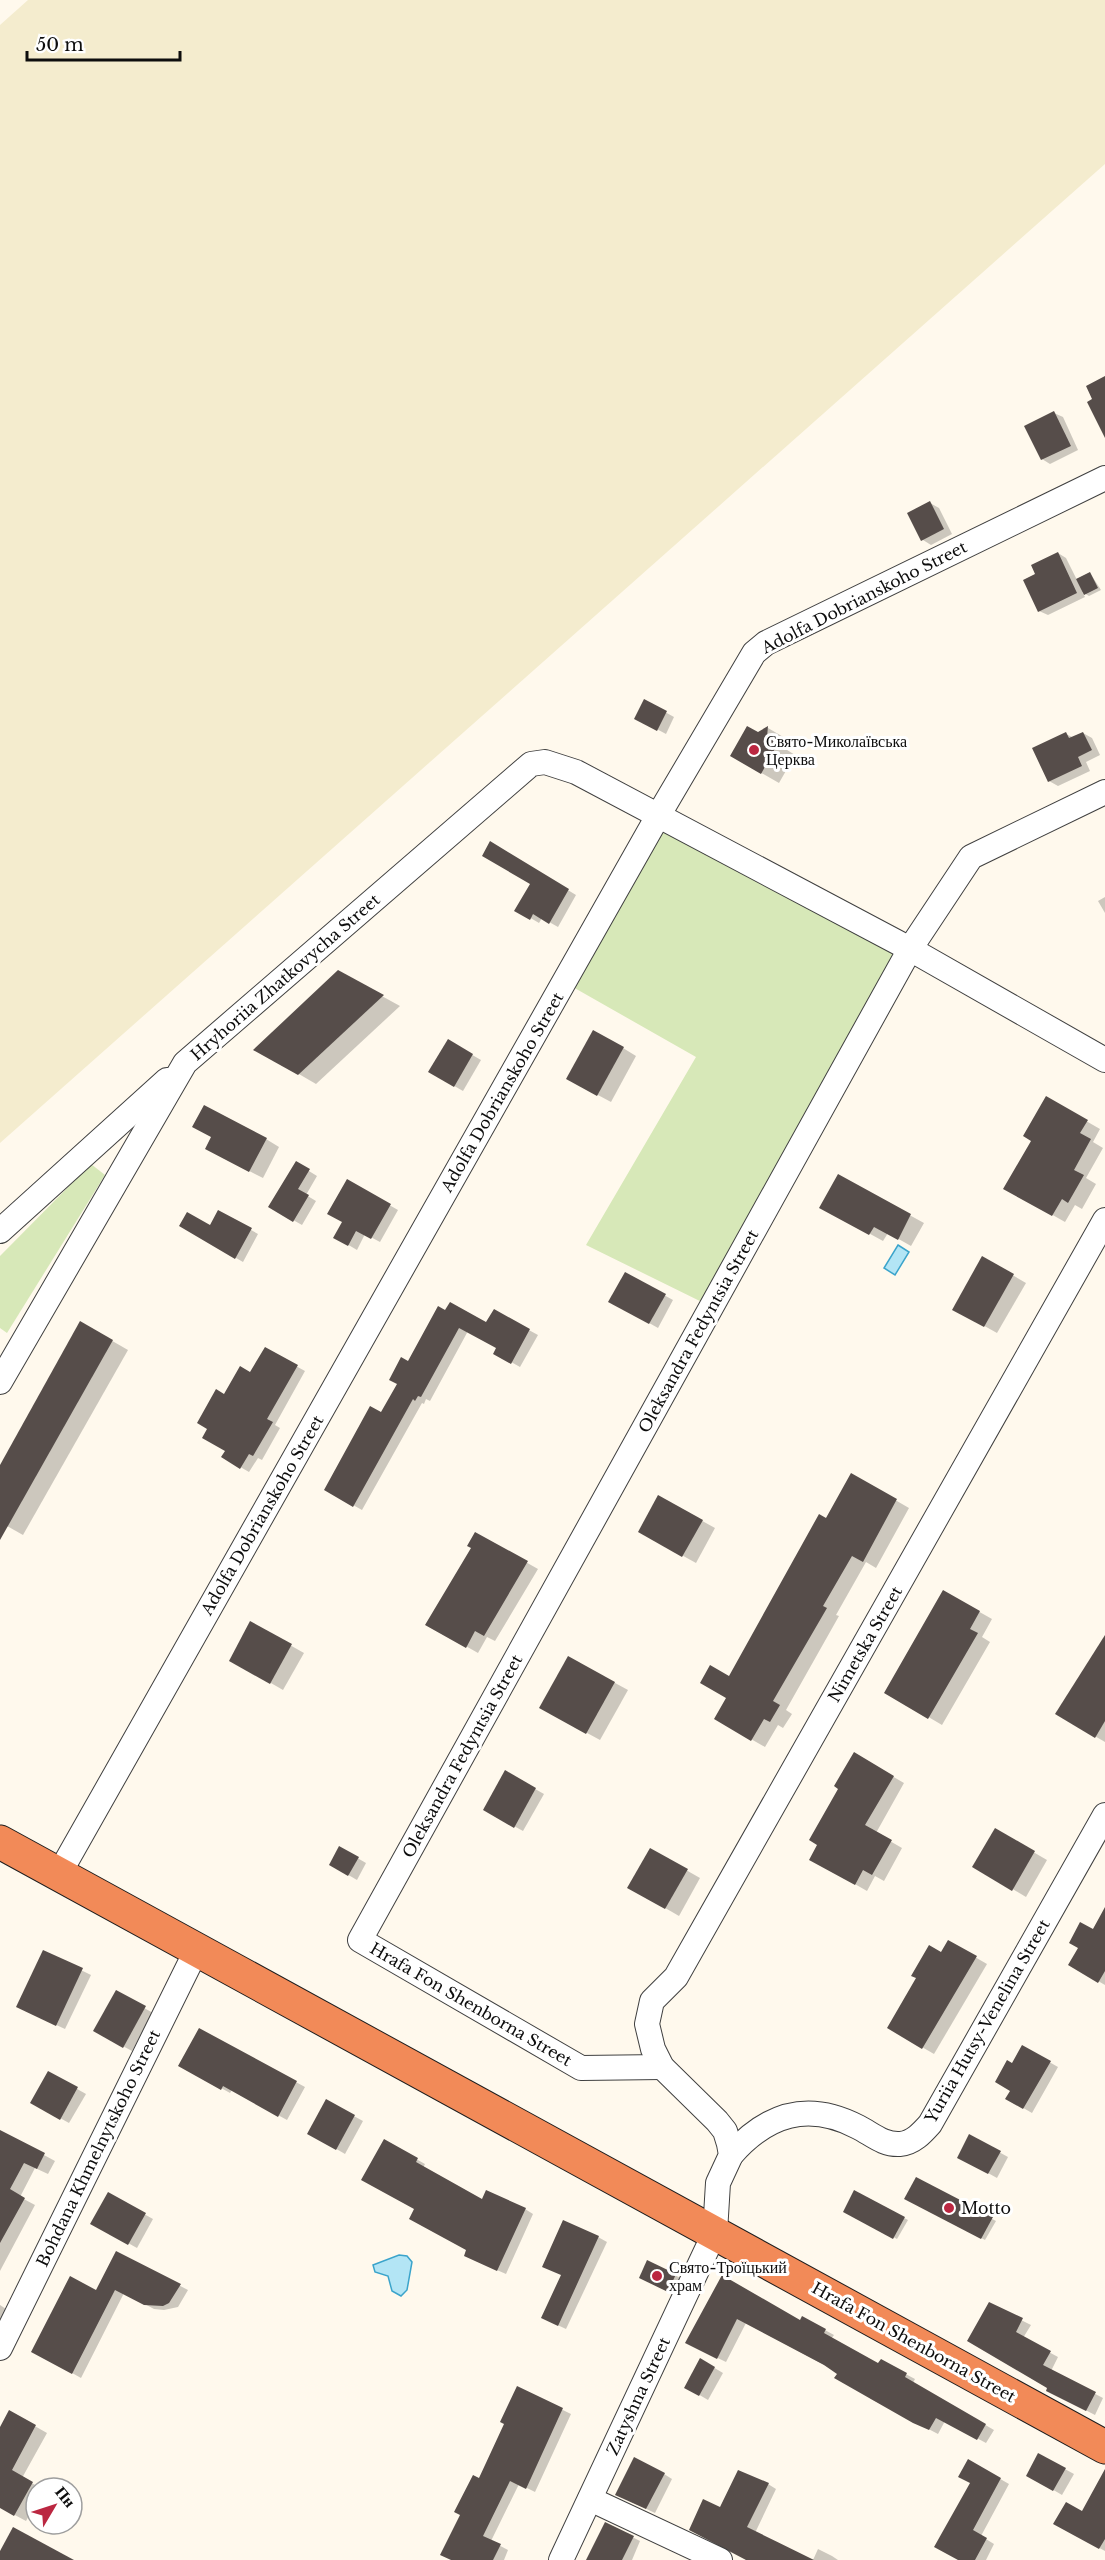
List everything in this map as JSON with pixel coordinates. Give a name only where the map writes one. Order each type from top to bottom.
[{"type":"highway","name":"Hrafa Fon Shenborna Street","points":[[0,1842],[1105,2447]]},
{"type":"street","name":"Adolfa Dobrianskoho Street","points":[[59,1874],[658,816],[754,653],[766,643],[1105,477]]},
{"type":"street","name":"Hryhoriia Zhatkovycha Street","points":[[0,1382],[186,1063],[531,764],[545,762],[576,772],[658,816]]},
{"type":"street","name":"Oleksandra Fedyntsia Street","points":[[360,1940],[910,949],[970,857],[1105,792]]},
{"type":"street","points":[[658,816],[910,949],[1105,1060]]},
{"type":"street","points":[[0,1231],[186,1063]]},
{"type":"street","name":"Nimetska Street","points":[[662,2067],[653,2049],[647,2024],[652,2001],[676,1977],[1105,1220]]},
{"type":"street","name":"Yuriia Hutsy-Venelina Street","points":[[731,2155],[747,2137],[772,2120],[805,2113],[840,2119],[884,2142],[902,2144],[918,2137],[930,2124],[1105,1815]]},
{"type":"street","name":"Hrafa Fon Shenborna Street","points":[[360,1940],[581,2068],[662,2067]]},
{"type":"street","name":"Bohdana Khmelnytskoho Street","points":[[0,2348],[197,1949]]},
{"type":"street","points":[[662,2067],[725,2131],[731,2155],[718,2182],[715,2232]]},
{"type":"street","name":"Zatyshna Street","points":[[561,2560],[715,2232]]},
{"type":"street","points":[[590,2499],[720,2560]]},
{"type":"shaded area","points":[[28,0],[1105,0],[1105,164],[0,1143],[0,25]]},
{"type":"green space","points":[[658,816],[910,949],[712,1307],[586,1245],[696,1057],[564,982]]},
{"type":"green space","points":[[91,1164],[105,1175],[7,1333],[0,1328],[0,1256]]},
{"type":"water","points":[[898,1245],[909,1252],[895,1275],[884,1268]]},
{"type":"water","points":[[399,2255],[407,2256],[412,2262],[407,2290],[401,2296],[392,2291],[388,2276],[375,2272],[373,2265]]},
{"type":"building","points":[[1105,376],[1105,438],[1087,402],[1092,399],[1086,386]]},
{"type":"building","points":[[1054,411],[1071,446],[1041,460],[1024,426]]},
{"type":"building","points":[[930,501],[944,529],[921,541],[907,513]]},
{"type":"building","points":[[1058,552],[1077,593],[1038,612],[1023,580],[1035,574],[1031,565]]},
{"type":"building","points":[[1090,572],[1098,588],[1084,595],[1076,579]]},
{"type":"building","points":[[644,699],[667,711],[657,731],[634,719]]},
{"type":"building","name":"Свято-Миколаївська Церква","points":[[747,726],[758,732],[768,726],[767,737],[778,743],[761,774],[730,756]]},
{"type":"building","points":[[1066,732],[1069,738],[1083,732],[1092,750],[1078,757],[1082,766],[1048,782],[1032,748]]},
{"type":"building","points":[[490,841],[569,889],[549,924],[533,914],[530,920],[514,911],[530,884],[482,856]]},
{"type":"building","points":[[338,970],[384,995],[298,1075],[253,1050]]},
{"type":"building","points":[[593,1030],[624,1047],[597,1096],[566,1079]]},
{"type":"building","points":[[448,1039],[473,1054],[454,1087],[428,1072]]},
{"type":"building","points":[[1046,1096],[1088,1120],[1080,1133],[1091,1139],[1074,1170],[1084,1175],[1068,1203],[1062,1199],[1052,1216],[1003,1189],[1031,1141],[1023,1136]]},
{"type":"building","points":[[204,1105],[267,1138],[249,1172],[205,1149],[211,1137],[192,1127]]},
{"type":"building","points":[[296,1161],[310,1169],[298,1189],[309,1195],[293,1222],[268,1207]]},
{"type":"building","points":[[838,1174],[911,1214],[898,1240],[874,1227],[869,1235],[819,1208]]},
{"type":"building","points":[[347,1179],[391,1204],[371,1239],[356,1231],[348,1246],[333,1238],[342,1222],[327,1214]]},
{"type":"building","points":[[218,1210],[252,1228],[235,1259],[179,1226],[187,1212],[210,1225]]},
{"type":"building","points":[[982,1256],[1014,1274],[984,1327],[952,1310]]},
{"type":"building","points":[[625,1272],[666,1294],[649,1324],[608,1302]]},
{"type":"building","points":[[450,1302],[486,1322],[494,1309],[530,1329],[511,1364],[493,1354],[496,1348],[459,1328],[421,1397],[418,1396],[415,1401],[413,1399],[353,1507],[324,1490],[370,1406],[381,1412],[397,1384],[389,1380],[401,1357],[408,1361],[438,1306],[445,1310]]},
{"type":"building","points":[[80,1321],[113,1340],[0,1540],[0,1465]]},
{"type":"building","points":[[265,1347],[298,1365],[267,1419],[273,1422],[253,1456],[249,1454],[240,1469],[221,1457],[225,1451],[202,1438],[207,1429],[197,1423],[216,1389],[224,1394],[240,1366],[250,1372]]},
{"type":"building","points":[[851,1473],[897,1499],[863,1562],[852,1556],[823,1606],[827,1608],[773,1701],[780,1705],[770,1722],[764,1719],[751,1741],[714,1719],[726,1698],[700,1683],[710,1665],[729,1676],[819,1514],[826,1518]]},
{"type":"building","points":[[658,1495],[703,1520],[682,1557],[638,1532]]},
{"type":"building","points":[[475,1532],[528,1561],[484,1636],[475,1631],[466,1648],[425,1625],[471,1548],[467,1546]]},
{"type":"building","points":[[943,1590],[980,1611],[970,1629],[978,1633],[928,1719],[884,1693]]},
{"type":"building","points":[[250,1621],[292,1644],[270,1684],[229,1661]]},
{"type":"building","points":[[1105,1635],[1105,1721],[1095,1738],[1055,1714]]},
{"type":"building","points":[[568,1656],[615,1682],[586,1734],[539,1708]]},
{"type":"building","points":[[854,1752],[894,1776],[865,1825],[892,1840],[872,1875],[863,1870],[855,1885],[809,1860],[817,1845],[809,1840],[838,1789],[834,1786]]},
{"type":"building","points":[[505,1770],[536,1788],[514,1828],[483,1810]]},
{"type":"building","points":[[995,1828],[1035,1851],[1012,1891],[972,1867]]},
{"type":"building","points":[[339,1846],[359,1857],[348,1876],[329,1865]]},
{"type":"building","points":[[650,1848],[688,1869],[665,1909],[627,1888]]},
{"type":"building","points":[[1105,1907],[1105,1971],[1098,1983],[1068,1965],[1078,1948],[1069,1943],[1080,1922],[1093,1929]]},
{"type":"building","points":[[948,1940],[977,1956],[922,2049],[887,2028],[916,1978],[911,1976],[929,1945],[941,1952]]},
{"type":"building","points":[[43,1950],[83,1968],[56,2026],[16,2007]]},
{"type":"building","points":[[116,1990],[146,2006],[123,2048],[93,2031]]},
{"type":"building","points":[[199,2028],[297,2081],[278,2117],[223,2086],[221,2090],[178,2066]]},
{"type":"building","points":[[1022,2045],[1051,2061],[1023,2109],[1005,2099],[1010,2091],[995,2082],[1007,2060],[1012,2063]]},
{"type":"building","points":[[48,2071],[78,2087],[60,2120],[30,2103]]},
{"type":"building","points":[[326,2099],[355,2115],[336,2150],[307,2134]]},
{"type":"building","points":[[0,2130],[45,2153],[37,2169],[24,2163],[10,2189],[25,2198],[0,2243]]},
{"type":"building","points":[[969,2134],[1001,2151],[988,2174],[957,2158]]},
{"type":"building","points":[[384,2139],[418,2158],[416,2162],[482,2199],[486,2190],[526,2208],[497,2271],[464,2256],[466,2250],[409,2219],[414,2209],[361,2180]]},
{"type":"building","name":"Motto","points":[[916,2177],[993,2217],[981,2239],[904,2199]]},
{"type":"building","points":[[854,2190],[905,2217],[893,2239],[843,2212]]},
{"type":"building","points":[[108,2192],[146,2213],[128,2245],[90,2224]]},
{"type":"building","points":[[563,2220],[599,2236],[558,2326],[541,2318],[561,2275],[542,2267]]},
{"type":"building","points":[[116,2251],[181,2284],[169,2303],[163,2306],[144,2305],[115,2290],[72,2374],[31,2352],[70,2276],[96,2290]]},
{"type":"building","name":"Свято-Троїцький храм","points":[[647,2260],[676,2274],[668,2292],[639,2278]]},
{"type":"building","points":[[722,2275],[800,2320],[802,2316],[826,2329],[824,2333],[878,2363],[881,2359],[907,2373],[905,2377],[986,2424],[977,2440],[936,2418],[929,2430],[913,2423],[834,2378],[837,2374],[824,2365],[737,2319],[717,2359],[685,2343]]},
{"type":"building","points":[[989,2302],[1023,2318],[1016,2332],[1051,2351],[1043,2365],[1096,2392],[1086,2411],[1046,2391],[1047,2388],[967,2341]]},
{"type":"building","points":[[700,2358],[715,2367],[699,2396],[684,2388]]},
{"type":"building","points":[[517,2386],[563,2408],[526,2489],[510,2481],[483,2536],[501,2544],[493,2560],[451,2560],[440,2555],[460,2515],[454,2512],[473,2475],[479,2478],[504,2424],[500,2422]]},
{"type":"building","points":[[9,2410],[36,2425],[12,2470],[24,2477],[24,2498],[14,2516],[0,2508],[0,2427]]},
{"type":"building","points":[[1038,2453],[1066,2468],[1053,2491],[1026,2476]]},
{"type":"building","points":[[634,2457],[665,2473],[646,2509],[615,2495]]},
{"type":"building","points":[[968,2459],[1001,2478],[973,2530],[987,2538],[975,2560],[958,2560],[934,2547],[970,2483],[958,2477]]},
{"type":"building","points":[[1105,2469],[1105,2539],[1099,2549],[1053,2524],[1066,2502],[1082,2511]]},
{"type":"building","points":[[738,2470],[769,2483],[747,2527],[814,2560],[746,2560],[689,2530],[703,2499],[720,2507]]},
{"type":"building","points":[[605,2522],[634,2536],[622,2560],[586,2560]]},
{"type":"building","points":[[13,2527],[24,2533],[24,2536],[30,2536],[74,2560],[0,2560],[0,2551]]},
{"type":"place","name":"Свято-Миколаївська Церква","points":[[754,750]]},
{"type":"place","name":"Motto","points":[[949,2208]]},
{"type":"place","name":"Свято-Троїцький храм","points":[[657,2276]]}]
